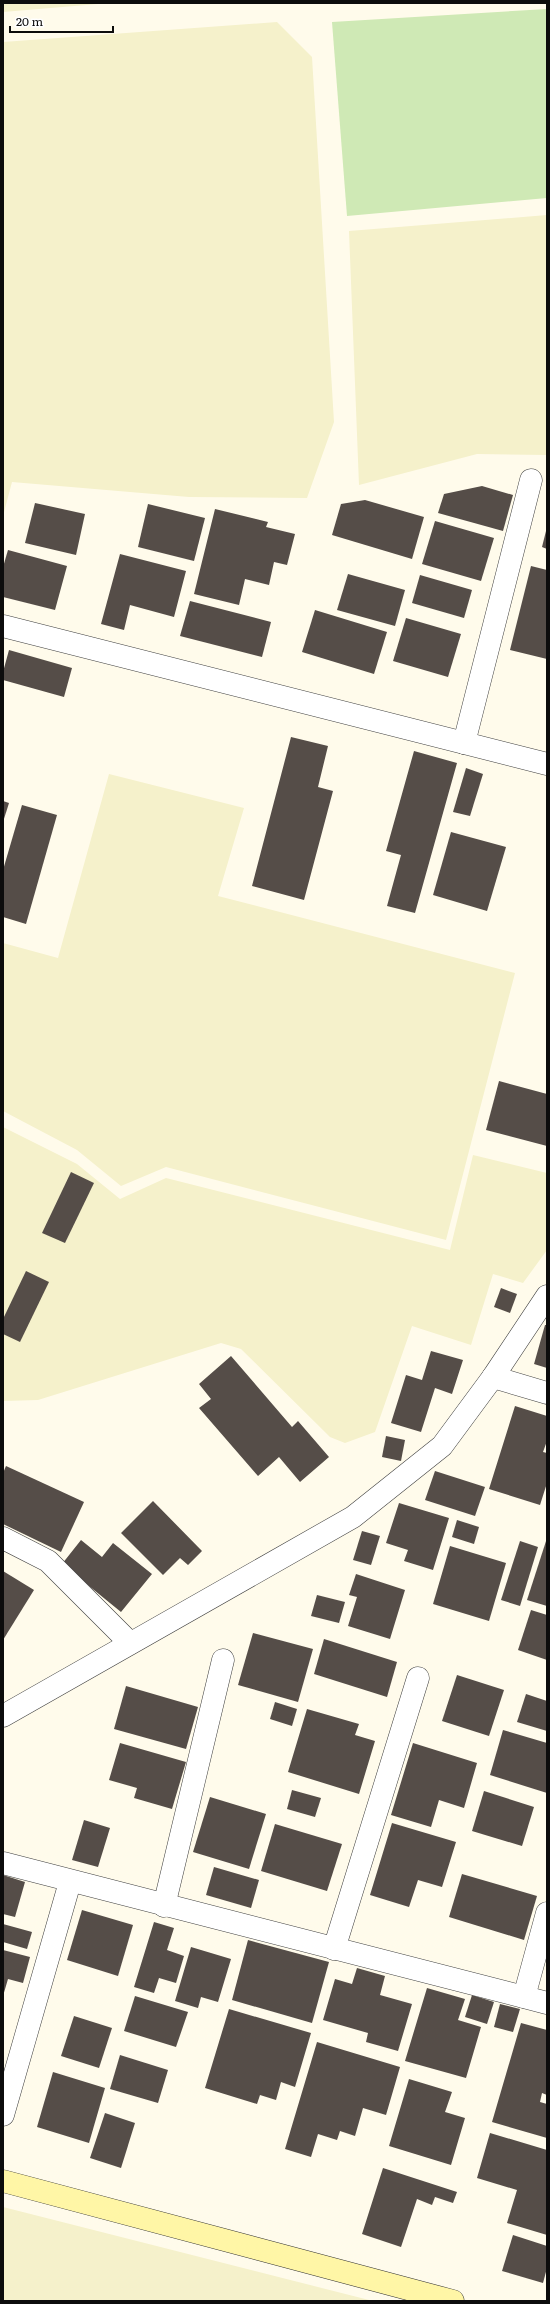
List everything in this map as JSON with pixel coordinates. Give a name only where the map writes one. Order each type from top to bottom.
[{"type":"street","points":[[464,743],[531,480]]},
{"type":"street","points":[[3,626],[547,764]]},
{"type":"street","points":[[3,1716],[353,1517],[442,1446],[493,1378],[547,1296]]},
{"type":"street","points":[[493,1378],[547,1393]]},
{"type":"street","points":[[3,1538],[48,1561],[130,1643]]},
{"type":"street","points":[[164,1906],[223,1660]]},
{"type":"street","points":[[334,1949],[418,1678]]},
{"type":"street","points":[[3,1863],[70,1882],[547,2003]]},
{"type":"street","points":[[3,2115],[70,1882]]},
{"type":"street","points":[[524,1997],[547,1913]]},
{"type":"street","points":[[3,2181],[448,2300]]},
{"type":"shaded area","points":[[3,3],[110,3],[3,12]]},
{"type":"shaded area","points":[[277,22],[312,57],[334,422],[307,498],[189,497],[12,482],[3,516],[3,42]]},
{"type":"shaded area","points":[[547,215],[547,455],[477,454],[359,485],[349,231]]},
{"type":"shaded area","points":[[109,774],[244,808],[218,896],[515,973],[446,1240],[166,1167],[121,1186],[77,1150],[3,1111],[3,943],[58,958]]},
{"type":"shaded area","points":[[3,1127],[77,1164],[120,1199],[166,1178],[450,1250],[473,1155],[547,1173],[547,1250],[523,1283],[493,1274],[471,1345],[412,1326],[375,1432],[345,1443],[330,1437],[241,1349],[221,1343],[38,1400],[3,1401]]},
{"type":"shaded area","points":[[3,2207],[373,2301],[3,2301]]},
{"type":"green space","points":[[547,9],[547,198],[347,216],[332,22]]},
{"type":"building","points":[[482,486],[513,495],[503,531],[438,513],[444,494]]},
{"type":"building","points":[[365,500],[424,517],[412,559],[332,535],[341,504]]},
{"type":"building","points":[[35,503],[85,514],[76,555],[25,543]]},
{"type":"building","points":[[148,504],[205,518],[194,561],[138,547]]},
{"type":"building","points":[[215,509],[268,522],[266,527],[295,534],[287,565],[274,562],[269,585],[245,579],[239,605],[194,594]]},
{"type":"building","points":[[435,521],[494,538],[481,581],[422,564]]},
{"type":"building","points":[[547,527],[547,549],[542,547]]},
{"type":"building","points":[[8,550],[67,566],[55,610],[3,597],[3,567]]},
{"type":"building","points":[[120,554],[186,571],[174,617],[130,605],[124,630],[101,624]]},
{"type":"building","points":[[531,566],[547,570],[547,659],[510,650]]},
{"type":"building","points":[[348,574],[405,590],[395,626],[337,610]]},
{"type":"building","points":[[420,575],[472,590],[464,618],[412,603]]},
{"type":"building","points":[[190,601],[271,622],[262,657],[180,636]]},
{"type":"building","points":[[315,610],[387,632],[374,674],[302,652]]},
{"type":"building","points":[[406,618],[461,634],[448,677],[393,661]]},
{"type":"building","points":[[9,650],[72,668],[64,697],[3,680],[3,672]]},
{"type":"building","points":[[291,737],[328,746],[318,787],[333,791],[304,900],[252,886]]},
{"type":"building","points":[[414,751],[457,763],[415,913],[387,906],[401,855],[386,851]]},
{"type":"building","points":[[466,768],[483,774],[470,816],[453,812]]},
{"type":"building","points":[[3,801],[9,803],[3,822]]},
{"type":"building","points":[[22,805],[57,815],[26,924],[3,917],[3,870]]},
{"type":"building","points":[[451,832],[506,847],[487,911],[433,895]]},
{"type":"building","points":[[499,1081],[547,1094],[547,1146],[486,1130]]},
{"type":"building","points":[[71,1172],[94,1183],[65,1243],[42,1233]]},
{"type":"building","points":[[26,1271],[49,1282],[20,1342],[3,1334],[3,1319]]},
{"type":"building","points":[[501,1288],[517,1294],[510,1313],[494,1307]]},
{"type":"building","points":[[545,1325],[547,1325],[547,1368],[534,1364]]},
{"type":"building","points":[[431,1351],[463,1360],[452,1394],[435,1388],[421,1432],[391,1423],[406,1375],[422,1380]]},
{"type":"building","points":[[231,1356],[292,1427],[298,1421],[329,1457],[300,1482],[279,1457],[258,1476],[199,1408],[211,1399],[199,1384]]},
{"type":"building","points":[[515,1406],[547,1416],[547,1441],[543,1452],[547,1453],[547,1483],[540,1505],[489,1489]]},
{"type":"building","points":[[386,1436],[405,1440],[401,1461],[382,1457]]},
{"type":"building","points":[[6,1466],[84,1502],[61,1552],[3,1524],[3,1473]]},
{"type":"building","points":[[435,1471],[485,1487],[475,1516],[425,1500]]},
{"type":"building","points":[[153,1501],[202,1551],[188,1565],[180,1558],[163,1575],[121,1533]]},
{"type":"building","points":[[399,1503],[449,1518],[433,1570],[404,1561],[408,1550],[386,1543]]},
{"type":"building","points":[[457,1520],[479,1527],[474,1544],[452,1537]]},
{"type":"building","points":[[362,1531],[380,1536],[371,1565],[353,1560]]},
{"type":"building","points":[[547,1538],[547,1606],[527,1600]]},
{"type":"building","points":[[81,1540],[102,1557],[113,1543],[152,1574],[121,1612],[62,1564]]},
{"type":"building","points":[[520,1541],[538,1547],[520,1606],[501,1600]]},
{"type":"building","points":[[450,1546],[506,1563],[489,1621],[433,1604]]},
{"type":"building","points":[[3,1571],[34,1590],[3,1640]]},
{"type":"building","points":[[356,1574],[405,1590],[390,1639],[348,1626],[357,1597],[349,1595]]},
{"type":"building","points":[[317,1595],[345,1602],[339,1623],[311,1616]]},
{"type":"building","points":[[531,1610],[547,1615],[547,1660],[518,1650]]},
{"type":"building","points":[[253,1633],[313,1649],[298,1702],[238,1685]]},
{"type":"building","points":[[324,1639],[397,1662],[387,1697],[314,1674]]},
{"type":"building","points":[[457,1675],[504,1690],[489,1736],[442,1721]]},
{"type":"building","points":[[126,1686],[198,1707],[186,1749],[114,1729]]},
{"type":"building","points":[[526,1694],[547,1701],[547,1731],[517,1722]]},
{"type":"building","points":[[275,1702],[297,1709],[292,1726],[270,1719]]},
{"type":"building","points":[[307,1709],[359,1724],[355,1735],[375,1741],[359,1794],[288,1772]]},
{"type":"building","points":[[503,1730],[547,1743],[547,1793],[490,1775]]},
{"type":"building","points":[[120,1743],[186,1762],[172,1809],[134,1798],[137,1788],[109,1780]]},
{"type":"building","points":[[413,1743],[477,1763],[464,1808],[439,1800],[431,1827],[391,1815]]},
{"type":"building","points":[[292,1790],[321,1798],[315,1817],[287,1809]]},
{"type":"building","points":[[484,1791],[534,1807],[522,1846],[472,1831]]},
{"type":"building","points":[[210,1797],[266,1814],[249,1869],[193,1852]]},
{"type":"building","points":[[84,1820],[110,1828],[98,1867],[72,1860]]},
{"type":"building","points":[[392,1823],[456,1842],[442,1887],[418,1880],[409,1907],[370,1895]]},
{"type":"building","points":[[275,1824],[342,1844],[327,1891],[261,1871]]},
{"type":"building","points":[[214,1867],[259,1880],[251,1908],[206,1895]]},
{"type":"building","points":[[462,1874],[537,1896],[524,1940],[449,1917]]},
{"type":"building","points":[[3,1875],[25,1882],[15,1917],[3,1914]]},
{"type":"building","points":[[82,1910],[133,1925],[118,1976],[67,1960]]},
{"type":"building","points":[[154,1922],[174,1928],[167,1950],[184,1956],[176,1983],[159,1978],[154,1993],[134,1987]]},
{"type":"building","points":[[3,1924],[32,1932],[27,1949],[3,1942]]},
{"type":"building","points":[[248,1940],[329,1962],[312,2023],[232,2000]]},
{"type":"building","points":[[191,1947],[231,1959],[218,2002],[201,1997],[198,2008],[175,2001]]},
{"type":"building","points":[[3,1950],[30,1957],[23,1983],[8,1979],[3,1996]]},
{"type":"building","points":[[357,1968],[385,1976],[380,1995],[412,2004],[398,2051],[366,2042],[368,2033],[323,2020],[335,1979],[352,1984]]},
{"type":"building","points":[[427,1988],[465,1999],[458,2020],[481,2027],[466,2078],[405,2061]]},
{"type":"building","points":[[472,1995],[494,2002],[487,2024],[465,2017]]},
{"type":"building","points":[[135,1996],[188,2012],[176,2047],[124,2031]]},
{"type":"building","points":[[500,2004],[520,2009],[513,2032],[494,2027]]},
{"type":"building","points":[[229,2009],[311,2033],[295,2087],[281,2082],[276,2100],[260,2095],[257,2104],[205,2088]]},
{"type":"building","points":[[74,2016],[112,2028],[99,2068],[61,2056]]},
{"type":"building","points":[[521,2023],[547,2030],[547,2095],[542,2093],[540,2102],[547,2104],[547,2138],[492,2122]]},
{"type":"building","points":[[317,2042],[400,2067],[386,2115],[363,2108],[355,2136],[340,2131],[337,2140],[318,2134],[311,2157],[285,2149]]},
{"type":"building","points":[[120,2055],[168,2070],[158,2103],[110,2089]]},
{"type":"building","points":[[53,2072],[105,2088],[89,2143],[37,2127]]},
{"type":"building","points":[[409,2079],[452,2092],[445,2112],[465,2118],[451,2165],[389,2146]]},
{"type":"building","points":[[105,2113],[135,2123],[121,2168],[90,2158]]},
{"type":"building","points":[[490,2133],[547,2150],[547,2235],[507,2223],[517,2190],[477,2178]]},
{"type":"building","points":[[383,2168],[457,2192],[453,2203],[435,2197],[432,2205],[417,2199],[401,2247],[362,2234]]},
{"type":"building","points":[[513,2235],[547,2246],[547,2268],[543,2283],[502,2271]]}]
